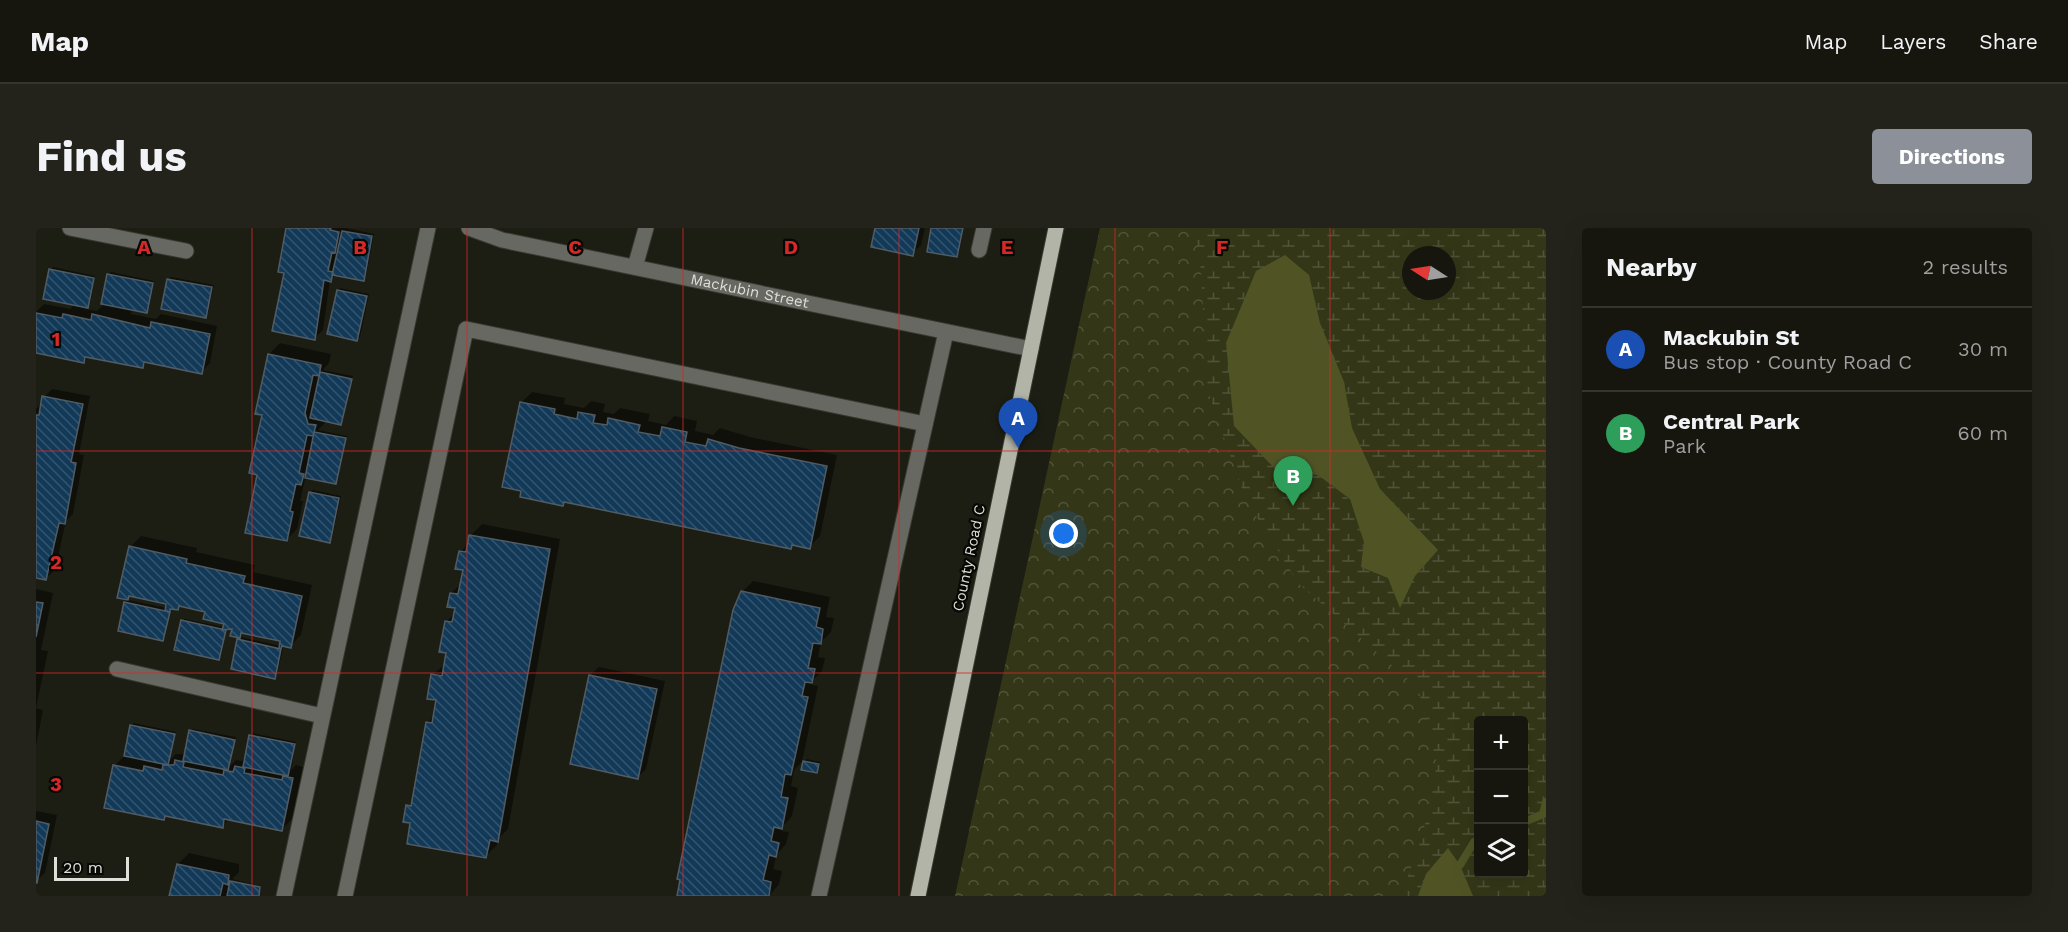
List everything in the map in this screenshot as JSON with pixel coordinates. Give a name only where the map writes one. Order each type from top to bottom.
[{"type":"main road","name":"County Road C","points":[[918,896],[1056,228]]},
{"type":"street","points":[[70,228],[186,251]]},
{"type":"street","points":[[284,896],[428,228]]},
{"type":"street","name":"Mackubin Street","points":[[469,228],[502,240],[1031,349]]},
{"type":"street","points":[[635,267],[646,228]]},
{"type":"street","points":[[979,250],[984,228]]},
{"type":"street","points":[[345,896],[466,329],[925,424]]},
{"type":"street","points":[[819,896],[946,332]]},
{"type":"street","points":[[117,669],[322,717]]},
{"type":"green space","points":[[1100,228],[1546,228],[1546,896],[955,896]]},
{"type":"green space","points":[[1194,228],[1546,228],[1546,896],[1473,896],[1460,865],[1426,874],[1418,896],[1401,896],[1423,834],[1437,764],[1418,688],[1299,584],[1246,500],[1207,389],[1201,270]],"holes":[[[1309,275],[1320,323],[1344,382],[1352,428],[1380,489],[1438,550],[1415,576],[1400,607],[1388,578],[1361,567],[1364,542],[1350,500],[1318,475]]]},
{"type":"shaded area","points":[[1285,255],[1309,275],[1320,323],[1344,382],[1352,428],[1380,489],[1438,550],[1415,576],[1400,608],[1388,578],[1361,567],[1364,542],[1350,499],[1318,475],[1278,472],[1234,426],[1226,343],[1256,271]]},
{"type":"shaded area","points":[[1448,848],[1460,865],[1473,896],[1418,896],[1426,874]]},
{"type":"building","points":[[286,228],[331,228],[330,230],[339,232],[335,253],[332,252],[328,271],[333,272],[331,282],[324,280],[315,340],[272,331],[284,273],[278,272]]},
{"type":"building","points":[[875,228],[919,228],[913,256],[871,247]]},
{"type":"building","points":[[931,228],[963,228],[957,257],[927,252]]},
{"type":"building","points":[[342,231],[372,236],[364,281],[332,275]]},
{"type":"building","points":[[49,269],[94,278],[88,308],[43,299]]},
{"type":"building","points":[[107,274],[153,283],[147,313],[101,304]]},
{"type":"building","points":[[167,279],[212,287],[206,318],[161,309]]},
{"type":"building","points":[[337,290],[367,296],[357,341],[327,334]]},
{"type":"building","points":[[36,313],[62,318],[63,314],[91,320],[92,314],[150,328],[151,322],[210,334],[202,374],[144,362],[143,368],[85,357],[84,363],[36,353]]},
{"type":"building","points":[[268,354],[321,365],[319,376],[313,375],[305,413],[308,424],[316,425],[313,436],[307,435],[299,473],[304,474],[301,485],[296,484],[287,541],[245,533],[257,475],[249,473],[262,415],[255,414]]},
{"type":"building","points":[[320,372],[352,379],[341,425],[310,418]]},
{"type":"building","points":[[42,396],[83,404],[71,462],[76,463],[65,524],[59,523],[46,580],[36,578],[36,415],[39,415]]},
{"type":"building","points":[[520,402],[555,409],[554,414],[577,419],[578,412],[595,415],[593,423],[607,425],[608,418],[640,425],[638,432],[660,436],[662,427],[687,432],[685,442],[706,446],[708,439],[739,448],[827,466],[810,549],[792,545],[791,549],[564,502],[563,506],[520,497],[521,491],[502,487]]},
{"type":"building","points":[[314,432],[346,438],[336,484],[305,478]]},
{"type":"building","points":[[309,492],[339,498],[330,543],[299,536]]},
{"type":"building","points":[[469,535],[550,549],[498,842],[490,840],[486,858],[407,844],[410,823],[403,822],[406,805],[411,806],[426,722],[432,723],[436,700],[427,699],[431,674],[442,676],[446,653],[439,652],[445,621],[452,622],[455,608],[447,607],[450,593],[458,594],[463,570],[455,569],[459,551],[466,552]]},
{"type":"building","points":[[129,546],[187,559],[186,563],[245,576],[243,583],[302,596],[291,648],[282,646],[281,649],[279,648],[280,641],[241,633],[240,638],[230,636],[232,629],[222,630],[224,624],[203,619],[205,612],[179,606],[178,610],[170,609],[170,612],[165,611],[166,604],[129,596],[128,600],[117,598]]},
{"type":"building","points":[[741,591],[820,608],[816,627],[823,629],[821,644],[813,643],[808,668],[815,669],[812,683],[805,682],[802,696],[808,697],[791,775],[785,774],[781,797],[788,798],[782,829],[774,827],[771,841],[779,843],[776,857],[769,855],[763,880],[771,882],[769,896],[677,896],[680,880],[677,879],[733,610]]},
{"type":"building","points":[[36,602],[43,603],[36,637]]},
{"type":"building","points":[[124,602],[170,612],[163,641],[118,631]]},
{"type":"building","points":[[181,620],[226,630],[219,660],[174,650]]},
{"type":"building","points":[[237,639],[281,649],[275,679],[231,669]]},
{"type":"building","points":[[589,675],[657,689],[638,779],[570,764]]},
{"type":"building","points":[[130,725],[175,734],[168,765],[124,756]]},
{"type":"building","points":[[189,730],[235,740],[228,770],[183,761]]},
{"type":"building","points":[[249,735],[295,744],[288,776],[243,767]]},
{"type":"building","points":[[175,760],[184,762],[183,767],[223,775],[224,770],[233,772],[235,766],[245,768],[244,773],[282,780],[283,776],[293,778],[282,831],[224,819],[223,828],[165,816],[164,820],[104,808],[113,765],[143,771],[144,766],[162,770],[163,765],[174,765]]},
{"type":"building","points":[[803,761],[819,764],[817,773],[801,770]]},
{"type":"building","points":[[36,821],[49,824],[37,883],[36,883]]},
{"type":"building","points":[[177,864],[229,875],[228,885],[223,883],[220,896],[169,896]]},
{"type":"building","points":[[230,881],[260,887],[259,896],[227,896]]},
{"type":"waterway","points":[[1528,820],[1543,814],[1546,802]]},
{"type":"waterway","points":[[1460,865],[1474,842]]},
{"type":"place","name":"Mackubin St","points":[[1018,448]]},
{"type":"place","name":"Central Park","points":[[1293,506]]}]
